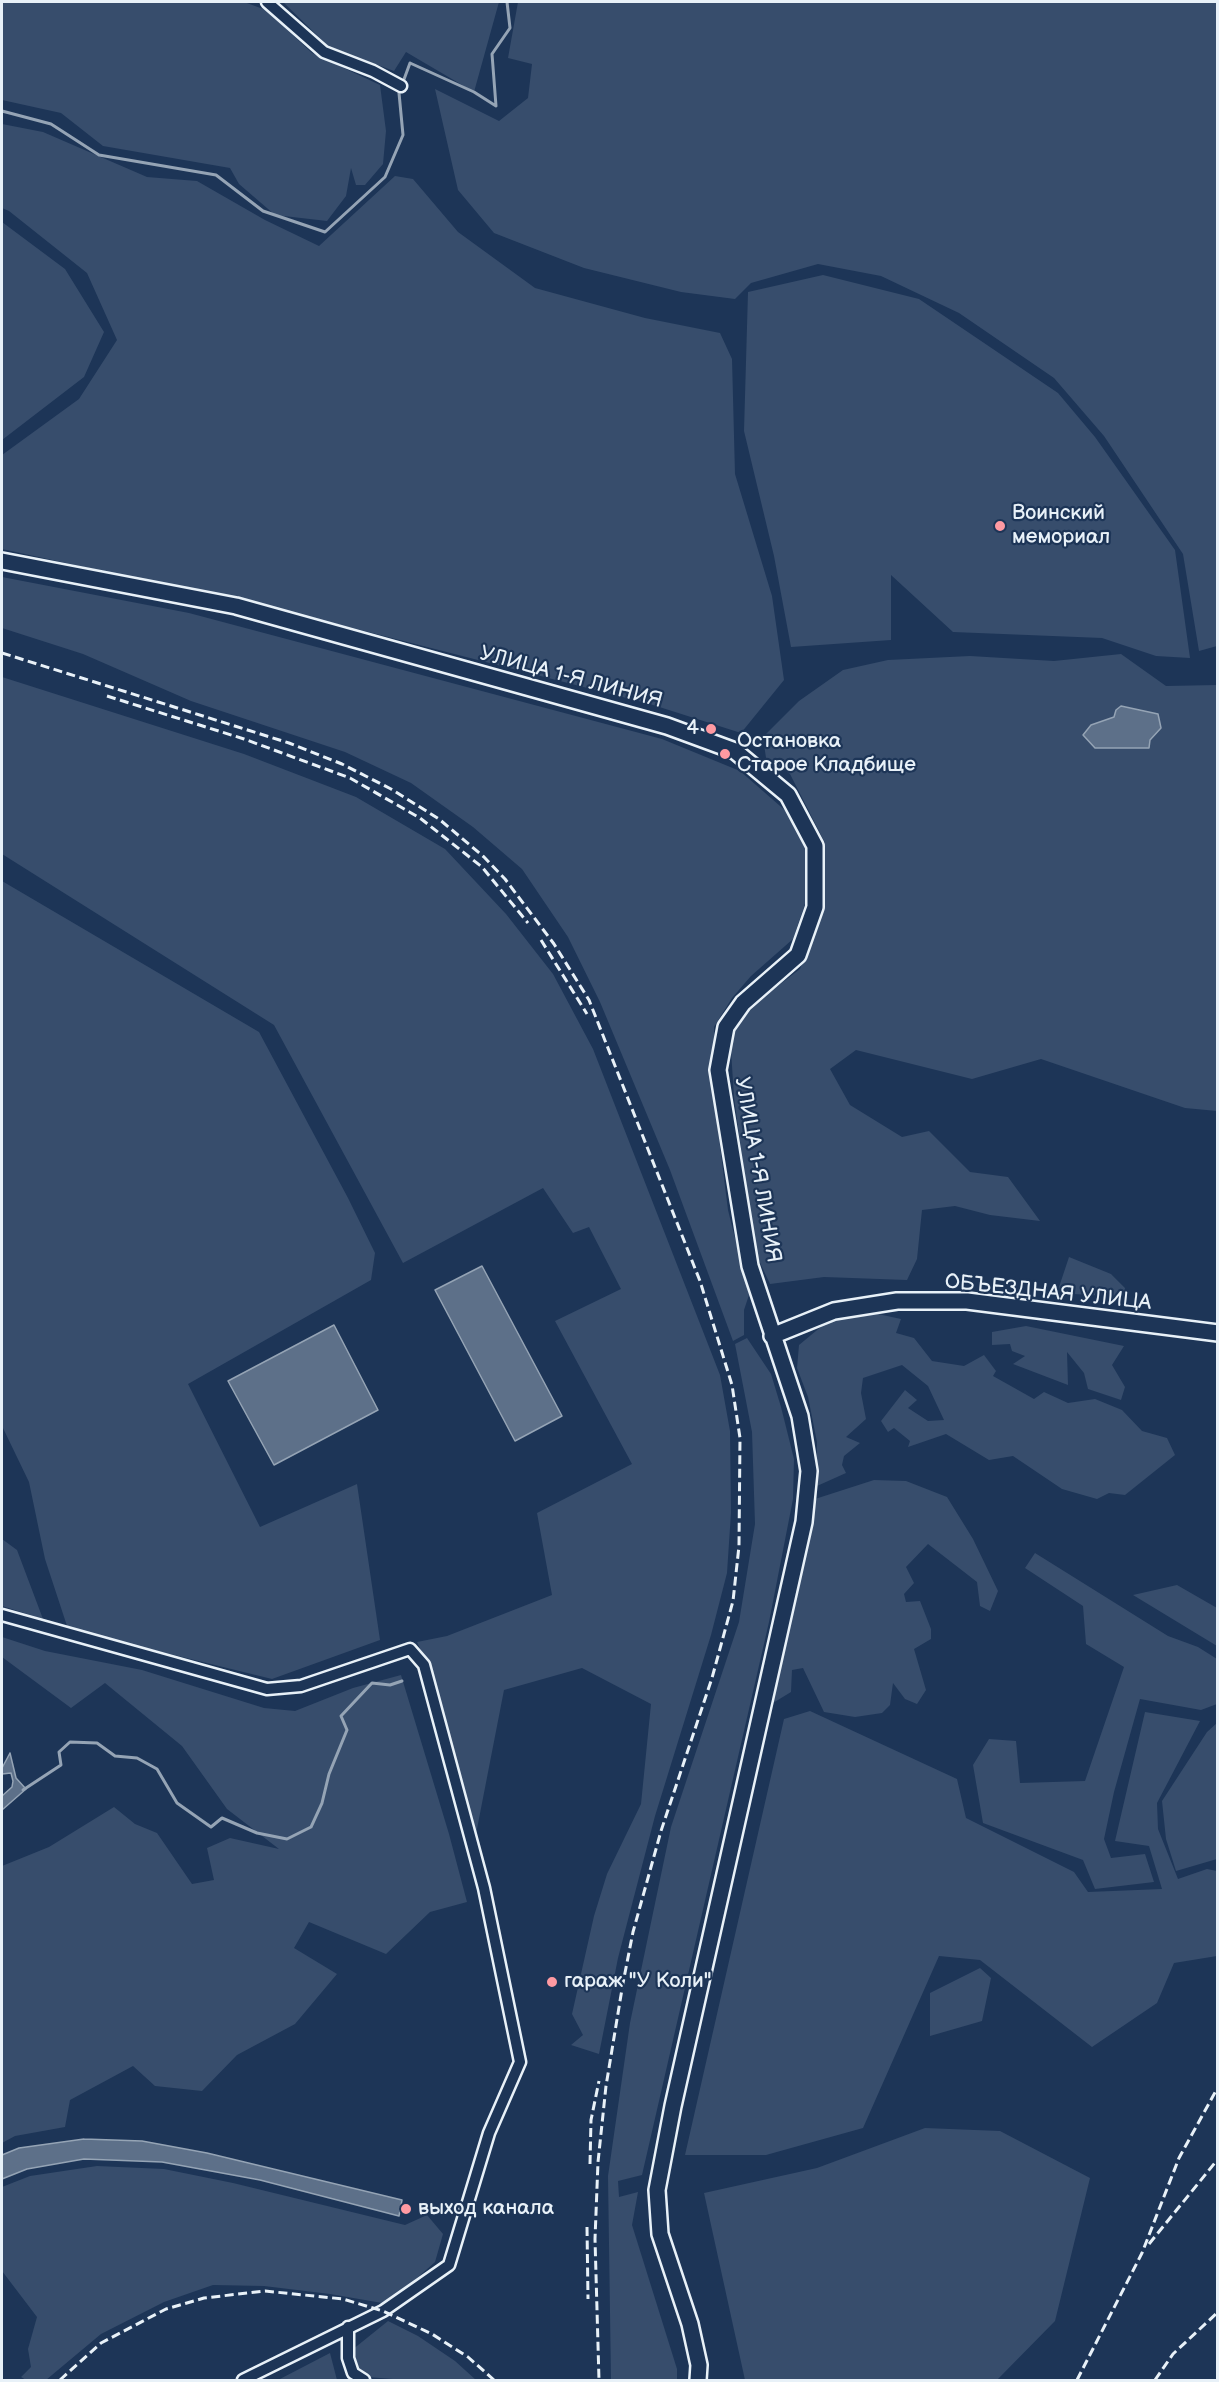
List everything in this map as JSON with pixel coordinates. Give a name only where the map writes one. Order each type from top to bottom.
[{"type":"main road","name":"УЛИЦА 1-Я ЛИНИЯ","points":[[2,561],[237,606],[667,726],[735,752],[788,795],[815,846],[814,907],[798,955],[743,1003],[726,1027],[718,1070],[750,1266],[800,1416],[809,1471],[804,1522],[675,2095],[657,2190],[660,2234],[690,2324],[699,2366],[698,2380]]},
{"type":"main road","name":"ОБЪЕЗДНАЯ УЛИЦА","points":[[772,1336],[834,1311],[897,1301],[978,1302],[1218,1333]]},
{"type":"street","points":[[267,2],[324,52],[373,71],[401,86]]},
{"type":"street","points":[[2,1616],[267,1689],[301,1686],[410,1649],[424,1665],[484,1888],[520,2062],[489,2133],[449,2265],[383,2311],[243,2380]]},
{"type":"street","points":[[348,2327],[348,2358],[353,2373],[364,2380]]},
{"type":"shaded area","points":[[2,2],[244,2],[266,10],[312,53],[380,85],[386,131],[383,164],[365,185],[356,185],[351,168],[346,196],[327,221],[275,215],[239,184],[230,168],[103,146],[61,113],[2,100]]},
{"type":"shaded area","points":[[283,2],[499,2],[474,92],[406,52],[394,71],[329,47]]},
{"type":"shaded area","points":[[518,2],[1217,2],[1217,646],[1199,651],[1183,554],[1104,436],[1054,378],[959,313],[881,276],[818,264],[751,283],[735,299],[681,292],[584,268],[494,233],[458,190],[435,89],[499,121],[528,98],[532,64],[508,58]]},
{"type":"shaded area","points":[[2,124],[43,132],[147,177],[197,181],[265,220],[319,246],[395,176],[413,179],[458,232],[535,288],[645,318],[720,333],[732,359],[735,474],[772,596],[784,680],[741,733],[650,704],[294,613],[2,549],[2,455],[79,399],[117,340],[87,273],[9,211],[2,208]]},
{"type":"shaded area","points":[[2,222],[65,269],[104,332],[84,377],[2,440]]},
{"type":"shaded area","points":[[823,275],[919,299],[1058,393],[1095,437],[1175,550],[1190,658],[1156,656],[1102,638],[953,632],[891,575],[891,640],[791,647],[774,556],[744,431],[748,292]]},
{"type":"shaded area","points":[[2,577],[189,613],[662,739],[740,771],[795,819],[806,851],[806,901],[793,939],[751,976],[732,998],[714,1027],[714,1098],[728,1210],[749,1295],[744,1310],[744,1335],[733,1341],[670,1170],[600,1002],[568,937],[522,869],[473,827],[411,783],[345,752],[191,701],[83,654],[2,628]]},
{"type":"shaded area","points":[[1121,654],[1166,686],[1217,685],[1217,1111],[1185,1108],[1041,1059],[972,1079],[856,1050],[830,1069],[850,1105],[902,1137],[929,1131],[970,1172],[1008,1177],[1040,1221],[990,1215],[955,1206],[922,1210],[917,1259],[907,1280],[824,1277],[770,1284],[755,1252],[734,1097],[730,1035],[758,1001],[800,969],[825,905],[825,843],[790,774],[766,758],[763,737],[799,701],[843,670],[888,660],[970,656],[1054,661]]},
{"type":"shaded area","points":[[2,677],[244,754],[356,797],[445,849],[506,914],[553,974],[593,1049],[720,1375],[730,1431],[731,1513],[727,1573],[711,1635],[655,1816],[618,1958],[599,2054],[571,2045],[583,2035],[572,2014],[594,1916],[607,1874],[641,1804],[651,1704],[582,1668],[504,1690],[476,1834],[472,1834],[432,1675],[417,1642],[447,1636],[552,1595],[537,1513],[632,1464],[555,1321],[621,1289],[589,1227],[573,1233],[543,1188],[403,1263],[274,1025],[2,854]]},
{"type":"shaded area","points":[[1121,706],[1158,714],[1161,728],[1150,740],[1149,748],[1095,748],[1083,735],[1091,725],[1114,717],[1116,710]]},
{"type":"shaded area","points":[[2,881],[259,1032],[348,1198],[375,1253],[371,1280],[188,1384],[260,1527],[357,1484],[380,1640],[272,1679],[68,1629],[45,1559],[29,1482],[2,1426]]},
{"type":"shaded area","points":[[1069,1257],[1111,1274],[1125,1288],[1124,1297],[1057,1293]]},
{"type":"shaded area","points":[[482,1266],[562,1416],[515,1441],[435,1290]]},
{"type":"shaded area","points":[[878,1314],[901,1319],[896,1333],[914,1338],[932,1361],[964,1366],[984,1355],[996,1371],[993,1376],[1034,1399],[1044,1392],[1068,1403],[1095,1399],[1122,1410],[1142,1431],[1167,1438],[1175,1455],[1125,1495],[1109,1493],[1097,1499],[1062,1489],[1013,1456],[989,1460],[946,1434],[908,1447],[910,1441],[894,1428],[888,1432],[881,1421],[905,1390],[917,1400],[908,1408],[928,1421],[944,1420],[928,1386],[902,1365],[863,1378],[861,1393],[866,1419],[846,1437],[860,1443],[844,1456],[842,1465],[846,1473],[817,1486],[817,1442],[808,1397],[797,1368],[799,1345],[828,1321]]},
{"type":"shaded area","points":[[334,1325],[378,1410],[274,1465],[228,1381]]},
{"type":"shaded area","points":[[1026,1326],[1124,1346],[1112,1365],[1125,1387],[1121,1400],[1088,1389],[1084,1373],[1067,1352],[1068,1385],[1013,1364],[1025,1356],[1012,1351],[1010,1344],[992,1345],[992,1332]]},
{"type":"shaded area","points":[[747,1338],[771,1374],[781,1407],[794,1459],[793,1499],[769,1622],[642,2175],[618,2181],[619,2197],[638,2192],[632,2225],[677,2369],[677,2380],[611,2380],[608,2176],[630,2023],[671,1827],[739,1622],[755,1524],[752,1432],[735,1344]]},
{"type":"shaded area","points":[[874,1480],[906,1481],[947,1497],[973,1539],[998,1591],[990,1611],[980,1606],[977,1582],[928,1544],[906,1567],[914,1583],[904,1594],[906,1602],[920,1601],[931,1629],[931,1639],[914,1649],[926,1690],[917,1704],[905,1699],[893,1683],[890,1705],[882,1713],[855,1717],[824,1712],[803,1668],[792,1670],[791,1692],[773,1703],[815,1499]]},
{"type":"shaded area","points":[[2,1539],[17,1550],[43,1619],[2,1606]]},
{"type":"shaded area","points":[[1035,1553],[1168,1636],[1198,1647],[1217,1659],[1217,1704],[1201,1710],[1140,1699],[1114,1792],[1104,1839],[1111,1858],[1145,1854],[1154,1882],[1095,1889],[1083,1860],[983,1823],[973,1765],[989,1739],[1016,1741],[1020,1783],[1085,1781],[1124,1667],[1086,1644],[1083,1606],[1025,1568]]},
{"type":"shaded area","points":[[1177,1585],[1217,1608],[1217,1646],[1133,1595]]},
{"type":"shaded area","points":[[2,1637],[45,1651],[142,1670],[264,1708],[295,1711],[353,1688],[401,1675],[467,1902],[430,1912],[386,1954],[309,1922],[294,1948],[337,1974],[295,2024],[237,2055],[202,2091],[155,2086],[133,2066],[70,2100],[65,2127],[15,2136],[2,2143],[2,1866],[49,1847],[114,1807],[135,1824],[157,1833],[192,1884],[214,1880],[207,1848],[230,1838],[279,1849],[227,1809],[182,1746],[105,1683],[71,1708],[2,1657]]},
{"type":"shaded area","points":[[810,1711],[957,1779],[966,1818],[1074,1872],[1088,1892],[1162,1889],[1149,1846],[1115,1841],[1145,1712],[1200,1721],[1157,1803],[1158,1829],[1178,1879],[1207,1869],[1217,1871],[1217,1956],[1174,1963],[1157,2003],[1092,2047],[980,1960],[939,1956],[863,2128],[766,2155],[685,2155],[784,1719]]},
{"type":"shaded area","points":[[1217,1723],[1217,1859],[1176,1871],[1166,1839],[1162,1801],[1207,1732]]},
{"type":"shaded area","points":[[10,1753],[16,1778],[26,1789],[2,1810],[2,1796],[12,1787],[13,1781],[11,1773],[2,1774],[2,1768]]},
{"type":"shaded area","points":[[980,1968],[991,1978],[982,2021],[930,2036],[930,1993]]},
{"type":"shaded area","points":[[925,2128],[1000,2131],[1090,2178],[1055,2321],[997,2380],[745,2380],[704,2193],[817,2168]]},
{"type":"shaded area","points":[[84,2139],[142,2141],[207,2153],[402,2200],[399,2216],[260,2180],[162,2162],[84,2159],[27,2169],[2,2179],[2,2155],[19,2148]]},
{"type":"shaded area","points":[[97,2166],[164,2169],[233,2183],[405,2225],[427,2215],[443,2234],[435,2262],[388,2304],[264,2286],[213,2285],[164,2302],[101,2334],[46,2380],[26,2380],[21,2377],[31,2367],[28,2349],[37,2317],[2,2271],[2,2187],[30,2176]]},
{"type":"shaded area","points":[[388,2321],[418,2336],[455,2361],[476,2380],[406,2380],[367,2377],[358,2380],[352,2350]]},
{"type":"shaded area","points":[[330,2353],[337,2380],[278,2380]]},
{"type":"waterway","points":[[2,111],[51,124],[99,155],[216,175],[263,211],[325,232],[385,177],[403,135],[399,93],[410,63],[474,92],[496,106],[492,54],[510,28],[507,2]]},
{"type":"waterway","points":[[23,1790],[61,1765],[59,1752],[70,1742],[97,1743],[115,1756],[137,1758],[157,1769],[177,1803],[211,1827],[222,1818],[257,1833],[287,1839],[311,1827],[322,1803],[329,1774],[347,1730],[341,1716],[372,1683],[390,1685],[402,1681]]},
{"type":"railway","points":[[2,653],[289,743],[342,764],[391,789],[439,819],[484,857],[505,879],[554,944],[589,1000],[700,1281],[732,1385],[740,1438],[739,1546],[733,1601],[712,1678],[661,1831],[633,1932],[623,1983],[606,2086],[598,2162],[595,2239],[599,2380]]},
{"type":"railway","points":[[107,696],[244,739],[350,778],[420,818],[482,867],[528,923]]},
{"type":"railway","points":[[541,940],[587,1014]]},
{"type":"railway","points":[[590,2164],[591,2120],[599,2081]]},
{"type":"railway","points":[[1077,2380],[1142,2253],[1179,2158],[1218,2087]]},
{"type":"railway","points":[[1149,2244],[1218,2159]]},
{"type":"railway","points":[[587,2227],[588,2299]]},
{"type":"railway","points":[[60,2380],[101,2343],[166,2309],[204,2298],[265,2291],[343,2299],[383,2311],[432,2334],[468,2357],[494,2380]]},
{"type":"railway","points":[[1155,2380],[1173,2354],[1218,2312]]},
{"type":"place","name":"Воинский мемориал","points":[[1000,526]]},
{"type":"place","name":"4","points":[[711,729]]},
{"type":"place","name":"Остановка Старое Кладбище","points":[[725,754]]},
{"type":"place","name":"гараж \"У Коли\"","points":[[552,1982]]},
{"type":"place","name":"выход канала","points":[[406,2209]]}]
